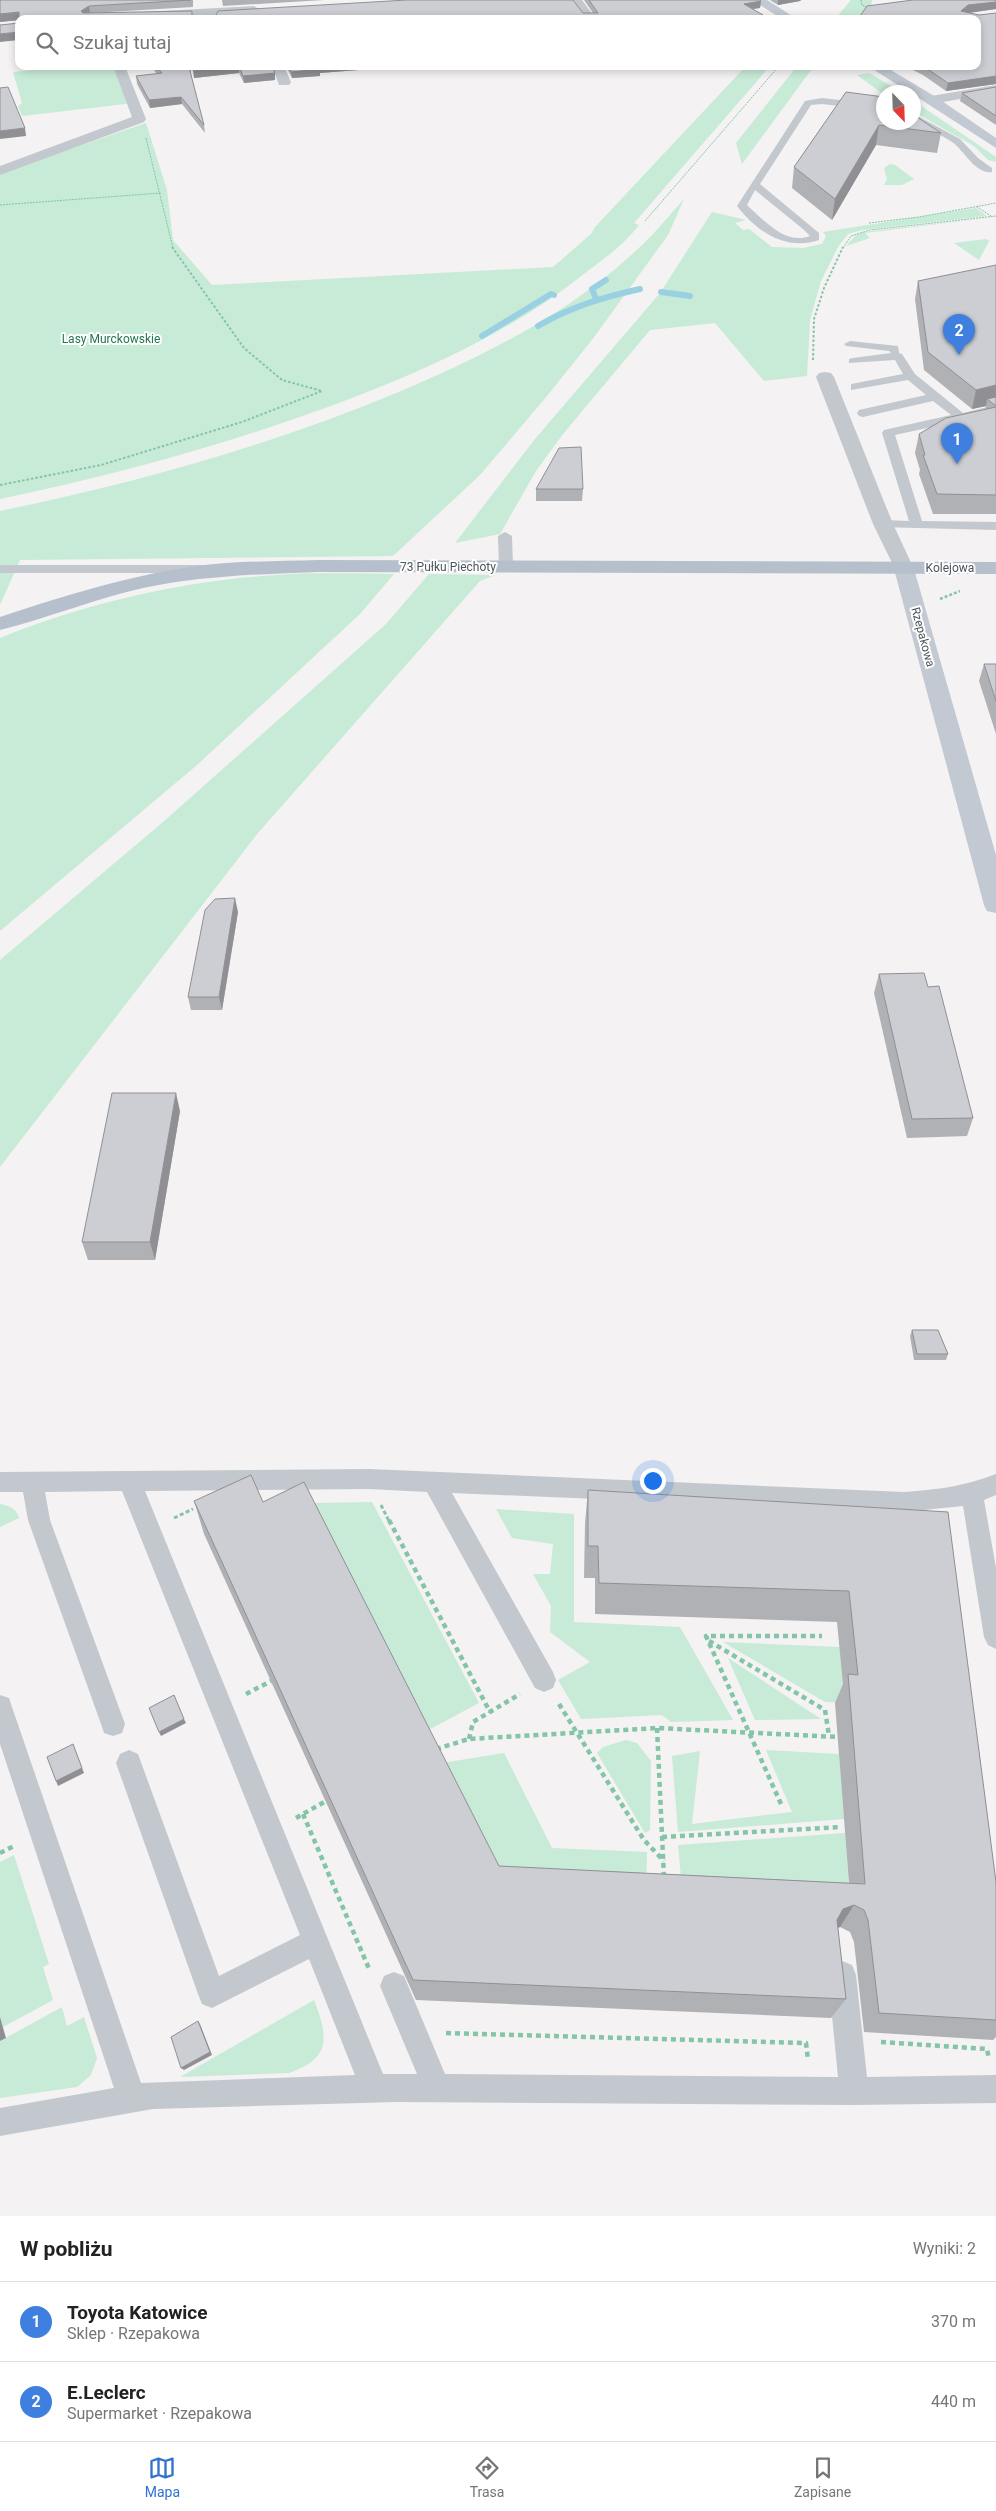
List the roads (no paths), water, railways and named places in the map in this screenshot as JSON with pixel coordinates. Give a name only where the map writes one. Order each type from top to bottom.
[{"type":"main road","name":"73 Pułku Piechoty","points":[[0,624],[72,600],[144,582],[225,569],[318,566],[904,569]]},
{"type":"main road","name":"Kolejowa","points":[[904,569],[996,568]]},
{"type":"street","points":[[576,0],[587,15]]},
{"type":"street","points":[[758,0],[784,15]]},
{"type":"street","points":[[107,15],[260,13]]},
{"type":"street","points":[[0,172],[140,118],[120,70]]},
{"type":"street","points":[[280,70],[284,82]]},
{"type":"street","points":[[881,70],[931,100],[996,144]]},
{"type":"street","points":[[931,100],[996,89]]},
{"type":"street","name":"Rzepakowa","points":[[825,377],[883,524],[904,569],[992,866],[996,905]]},
{"type":"lane","points":[[755,185],[814,233],[815,238],[800,243],[791,242],[746,210],[742,206],[744,200],[808,103],[822,101],[876,107]]},
{"type":"lane","points":[[921,121],[957,141],[975,160],[994,171]]},
{"type":"lane","points":[[850,344],[894,348],[910,376],[960,417]]},
{"type":"lane","points":[[854,361],[898,356]]},
{"type":"lane","points":[[855,387],[910,376]]},
{"type":"lane","points":[[863,413],[935,397]]},
{"type":"lane","points":[[917,525],[888,433],[996,409]]},
{"type":"lane","points":[[883,524],[996,526]]},
{"type":"lane","points":[[505,536],[506,567]]},
{"type":"lane","points":[[0,569],[225,569]]},
{"type":"lane","points":[[0,1482],[369,1480],[904,1502],[946,1499],[972,1494],[996,1484]]},
{"type":"lane","points":[[32,1482],[39,1520],[113,1724]]},
{"type":"lane","points":[[130,1482],[375,2088]]},
{"type":"lane","points":[[434,1482],[544,1680]]},
{"type":"lane","points":[[972,1494],[996,1637]]},
{"type":"lane","points":[[0,1707],[119,2065],[133,2099]]},
{"type":"lane","points":[[129,1763],[212,1994],[316,1942]]},
{"type":"lane","points":[[840,1951],[853,2079]]},
{"type":"lane","points":[[383,1980],[425,2057],[436,2088]]},
{"type":"lane","points":[[0,2122],[153,2095],[375,2088],[853,2079],[996,2089]]},
{"type":"waterway","points":[[596,299],[592,289],[606,280]]},
{"type":"waterway","points":[[538,326],[562,313],[588,303],[640,289]]},
{"type":"waterway","points":[[661,292],[690,296]]},
{"type":"waterway","points":[[482,336],[551,294],[554,295]]},
{"type":"place","name":"E.Leclerc","points":[[959,355]]},
{"type":"place","name":"Toyota Katowice","points":[[957,464]]},
{"type":"park label","name":"Lasy Murckowskie","points":[[111,339]]}]
